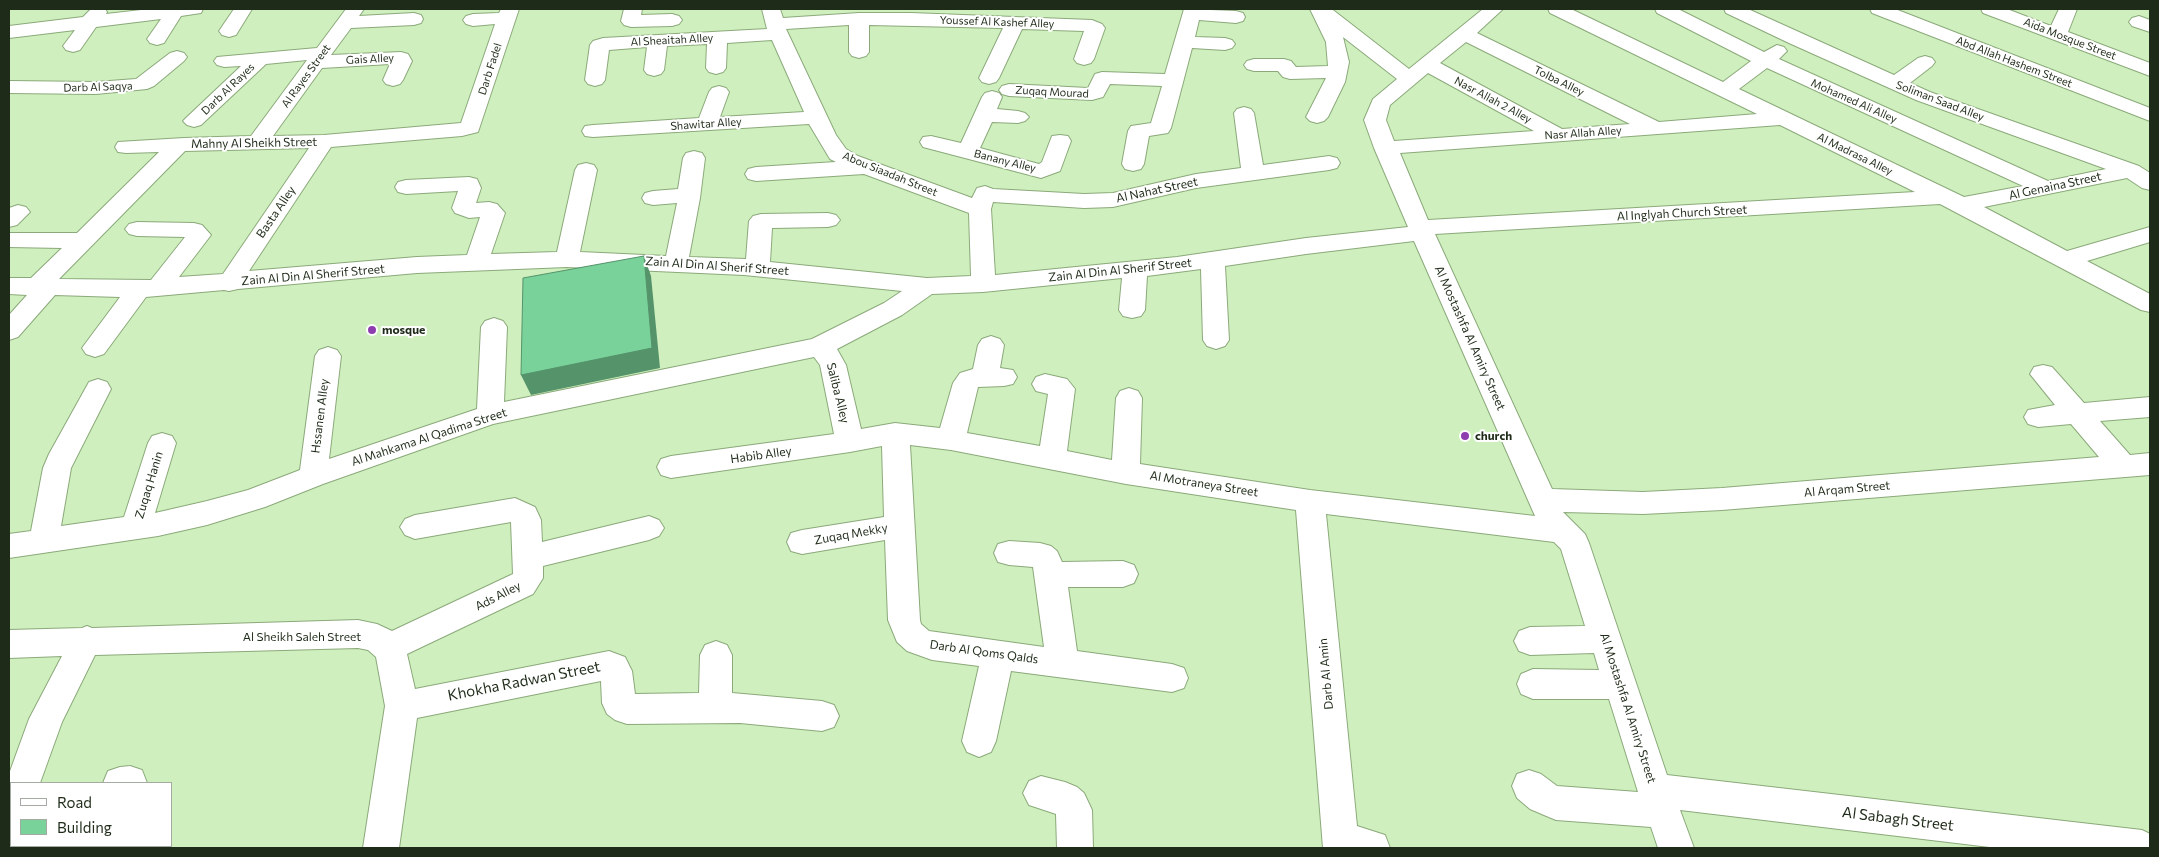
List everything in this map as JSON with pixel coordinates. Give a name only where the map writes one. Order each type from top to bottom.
[{"type":"street","points":[[229,31],[243,9]]},
{"type":"street","points":[[633,9],[632,21],[672,20]]},
{"type":"street","points":[[1317,117],[1335,82],[1340,62],[1336,42],[1320,9]]},
{"type":"street","points":[[1320,9],[1409,79]]},
{"type":"street","name":"Al Madrasa Alley","points":[[1557,9],[1952,201],[2150,304]]},
{"type":"street","name":"Mohamed Ali Alley","points":[[1664,9],[1764,60],[2046,188]]},
{"type":"street","name":"Soliman Saad Alley","points":[[1733,9],[1895,84],[1946,105],[2141,169],[2150,183]]},
{"type":"street","name":"Abd Allah Hashem Street","points":[[1879,9],[2150,115]]},
{"type":"street","name":"Aida Mosque Street","points":[[1990,9],[2150,70]]},
{"type":"street","points":[[2057,34],[2068,9]]},
{"type":"street","points":[[13,30],[95,15],[185,10]]},
{"type":"street","points":[[157,39],[185,10]]},
{"type":"street","points":[[1134,164],[1139,131],[1160,128],[1192,12],[1236,17]]},
{"type":"street","points":[[473,20],[508,13]]},
{"type":"street","name":"Darb Fadel","points":[[468,128],[472,125],[482,67],[508,13]]},
{"type":"street","points":[[73,46],[95,15]]},
{"type":"street","points":[[349,16],[414,19]]},
{"type":"street","name":"Al Rayes Street","points":[[258,142],[349,16]]},
{"type":"street","name":"Al Mostashfa Al Amiry Street","points":[[1475,18],[1428,65],[1380,103],[1375,120],[1421,231],[1553,523],[1574,543],[1676,848]]},
{"type":"street","name":"Tolba Alley","points":[[1475,18],[1654,128]]},
{"type":"street","points":[[858,19],[859,52]]},
{"type":"street","name":"Youssef Al Kashef Alley","points":[[775,22],[858,19],[911,26],[1015,23],[1094,27],[1084,59]]},
{"type":"street","name":"Al Sheaitah Alley","points":[[595,80],[600,45],[717,38],[775,22]]},
{"type":"street","name":"Abou Siaadah Street","points":[[775,22],[827,140],[838,154],[866,167],[982,202]]},
{"type":"street","points":[[968,152],[994,95],[1015,23]]},
{"type":"street","points":[[323,52],[394,36]]},
{"type":"street","points":[[716,68],[717,38]]},
{"type":"street","points":[[1724,91],[1764,60],[1796,39]]},
{"type":"street","points":[[654,70],[658,41]]},
{"type":"street","points":[[1184,42],[1225,44]]},
{"type":"street","name":"Darb Al Rayes","points":[[194,121],[261,58],[323,52]]},
{"type":"street","name":"Gais Alley","points":[[323,52],[401,58],[402,61],[393,80]]},
{"type":"street","name":"Darb Al Saqya","points":[[13,91],[136,86],[147,82],[177,57]]},
{"type":"street","points":[[224,61],[261,58]]},
{"type":"street","points":[[1895,84],[1925,62]]},
{"type":"street","points":[[1254,65],[1284,65],[1290,73],[1338,72]]},
{"type":"street","name":"Nasr Allah 2 Alley","points":[[1428,65],[1558,135]]},
{"type":"street","points":[[994,95],[1029,103],[1046,69]]},
{"type":"street","name":"Zuqaq Mourad","points":[[994,95],[1029,103],[1095,94],[1102,78],[1174,80]]},
{"type":"street","points":[[136,86],[163,84]]},
{"type":"street","points":[[707,124],[719,92]]},
{"type":"street","points":[[1244,113],[1253,173]]},
{"type":"street","name":"Shawitar Alley","points":[[593,131],[818,117]]},
{"type":"street","name":"Nasr Allah Alley","points":[[1385,148],[1781,119]]},
{"type":"street","name":"Mahny Al Sheikh Street","points":[[9,331],[44,286],[83,241],[172,149],[184,144],[324,142],[468,128]]},
{"type":"street","name":"Banany Alley","points":[[931,142],[1041,171],[1052,166],[1060,141]]},
{"type":"street","name":"Basta Alley","points":[[229,283],[324,142]]},
{"type":"street","points":[[126,147],[184,144]]},
{"type":"street","points":[[676,262],[689,200],[694,158]]},
{"type":"street","points":[[983,284],[982,202],[1001,160]]},
{"type":"street","name":"Al Nahat Street","points":[[982,202],[1098,201],[1127,197],[1196,182],[1329,163]]},
{"type":"street","points":[[756,174],[866,167]]},
{"type":"street","name":"Al Genaina Street","points":[[1952,201],[2046,188],[2141,169]]},
{"type":"street","points":[[567,259],[586,170]]},
{"type":"street","points":[[406,188],[469,184],[470,188],[463,208],[469,210],[489,209],[493,213],[476,263]]},
{"type":"street","points":[[653,198],[688,197]]},
{"type":"street","name":"Al Inglyah Church Street","points":[[1421,231],[1952,201]]},
{"type":"street","points":[[757,268],[760,221],[828,220]]},
{"type":"street","points":[[95,348],[199,234],[194,230],[137,229]]},
{"type":"street","name":"Zain Al Din Al Sherif Street","points":[[9,286],[149,289],[417,265],[567,259],[676,262],[757,268],[927,286],[983,284],[1135,270],[1421,231]]},
{"type":"street","points":[[2066,259],[2150,234]]},
{"type":"street","points":[[9,240],[83,241]]},
{"type":"street","points":[[1213,260],[1216,340]]},
{"type":"street","points":[[1132,310],[1135,270]]},
{"type":"street","name":"Al Mahkama Al Qadima Street","points":[[9,546],[136,527],[207,513],[255,499],[313,476],[490,415],[819,347],[892,309],[927,286]]},
{"type":"street","points":[[490,415],[494,327]]},
{"type":"street","points":[[951,440],[966,383],[973,378],[995,377],[991,345]]},
{"type":"street","name":"Saliba Alley","points":[[819,347],[828,355],[833,365],[850,442]]},
{"type":"street","name":"Hssanen Alley","points":[[313,476],[328,356]]},
{"type":"street","points":[[2043,374],[2078,413],[2136,465]]},
{"type":"street","points":[[1045,384],[1058,386],[1062,390],[1052,458]]},
{"type":"street","points":[[44,541],[60,462],[98,389]]},
{"type":"street","points":[[1126,473],[1129,398]]},
{"type":"street","points":[[2038,417],[2150,407]]},
{"type":"street","name":"Al Motraneya Street","points":[[850,442],[895,433],[951,440],[1126,473],[1310,501],[1560,531]]},
{"type":"street","name":"Darb Al Qoms Qalds","points":[[895,433],[904,620],[908,632],[918,641],[932,646],[1172,678]]},
{"type":"street","name":"Habib Alley","points":[[671,467],[850,442]]},
{"type":"street","name":"Zuqaq Hanin","points":[[136,527],[162,443]]},
{"type":"street","name":"Al Arqam Street","points":[[1544,500],[1642,503],[1722,499],[2136,465]]},
{"type":"street","name":"Darb Al Amin","points":[[1310,501],[1352,845]]},
{"type":"street","name":"Ads Alley","points":[[389,648],[522,585],[528,578],[525,515],[521,512],[515,510],[415,527]]},
{"type":"street","name":"Zuqaq Mekky","points":[[802,542],[900,526]]},
{"type":"street","points":[[527,558],[649,528]]},
{"type":"street","points":[[1009,553],[1040,555],[1046,560],[1051,575],[1062,663]]},
{"type":"street","points":[[1051,575],[1123,574]]},
{"type":"street","name":"Al Sheikh Saleh Street","points":[[9,644],[87,640],[358,634],[377,638],[389,648]]},
{"type":"street","points":[[1530,641],[1606,639]]},
{"type":"street","points":[[23,782],[46,719],[87,640]]},
{"type":"street","points":[[381,848],[402,706],[389,648]]},
{"type":"street","points":[[979,741],[998,654]]},
{"type":"street","points":[[716,655],[716,708]]},
{"type":"street","name":"Khokha Radwan Street","points":[[402,706],[609,665],[614,667],[616,671],[619,704],[627,709],[740,708],[822,716]]},
{"type":"street","points":[[1533,684],[1620,685]]},
{"type":"street","name":"Al Sabagh Street","points":[[1529,786],[1542,797],[1556,803],[1659,801],[2142,848]]},
{"type":"street","points":[[1041,793],[1065,798],[1072,805],[1074,810],[1075,848]]},
{"type":"building","points":[[644,256],[652,348],[521,375],[523,278]]},
{"type":"place","name":"mosque","points":[[372,330]]},
{"type":"place","name":"church","points":[[1465,436]]}]
